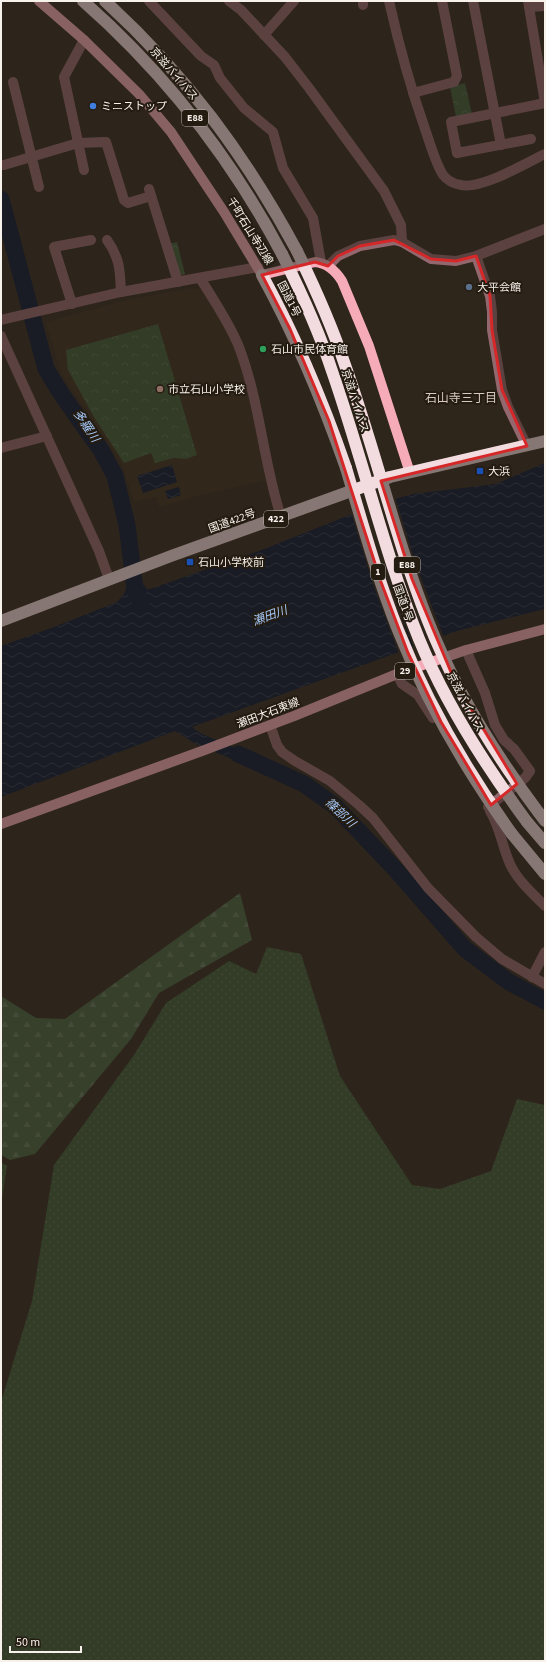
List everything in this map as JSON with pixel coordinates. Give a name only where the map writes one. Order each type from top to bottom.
[{"type":"highway","name":"京滋バイパス","points":[[83,1],[109,24],[155,70],[199,123],[236,175],[264,220],[282,254],[311,316],[332,370],[399,587],[419,640],[449,701],[471,741],[527,822],[545,843]]},
{"type":"highway","name":"京滋バイパス","points":[[105,1],[148,42],[186,85],[222,130],[254,177],[297,251],[314,285],[345,364],[410,572],[428,622],[456,684],[475,719],[514,780],[542,817]]},
{"type":"highway","name":"国道1号","points":[[260,271],[290,329],[320,398],[346,468],[388,603],[417,674],[460,756],[512,834],[545,874]]},
{"type":"highway","name":"国道422号","points":[[1,621],[109,579],[390,478],[545,441]]},
{"type":"main road","name":"千町石山寺辺線","points":[[42,2],[84,40],[139,94],[171,132],[224,212],[260,271],[315,262],[325,264]]},
{"type":"main road","points":[[325,264],[336,272],[342,281],[369,346],[410,473]]},
{"type":"main road","name":"瀬田大石東線","points":[[1,824],[234,739],[397,674],[466,650],[545,629]]},
{"type":"street","points":[[149,1],[201,56],[214,65],[220,78],[248,112],[273,132],[283,168],[313,218],[325,264],[360,246],[394,240],[402,242],[431,259],[456,262],[476,256],[545,229]]},
{"type":"street","points":[[229,1],[241,10],[285,57],[384,190],[401,225],[402,242]]},
{"type":"street","points":[[264,35],[294,1]]},
{"type":"street","points":[[389,1],[413,93],[437,164],[444,176],[452,183],[462,186],[480,183],[511,171],[545,154]]},
{"type":"street","points":[[413,93],[454,82],[457,76],[442,1]]},
{"type":"street","points":[[473,1],[501,145]]},
{"type":"street","points":[[531,139],[457,153],[451,122],[545,103],[541,55],[529,4],[545,6]]},
{"type":"street","points":[[84,40],[64,77],[84,170]]},
{"type":"street","points":[[12,82],[39,187]]},
{"type":"street","points":[[4,165],[78,143],[106,142],[124,200],[128,203],[150,193],[178,282]]},
{"type":"street","points":[[72,304],[54,247],[91,240]]},
{"type":"street","points":[[107,240],[115,252],[120,269],[121,292]]},
{"type":"street","points":[[476,256],[490,296],[492,330],[502,390],[508,407],[527,446]]},
{"type":"street","points":[[1,320],[121,292],[200,278],[260,271]]},
{"type":"street","points":[[200,278],[239,347],[257,408],[273,492],[281,517]]},
{"type":"street","points":[[1,336],[99,551],[109,579]]},
{"type":"street","points":[[1,448],[47,436]]},
{"type":"street","points":[[466,650],[485,693],[495,725],[504,740],[514,749],[530,771],[525,778],[488,807]]},
{"type":"street","points":[[397,674],[402,684],[418,695],[428,708],[455,757],[497,821],[503,848],[517,877],[545,906]]},
{"type":"street","points":[[270,725],[282,752],[330,781],[373,818],[428,888],[476,937],[502,959],[545,984]]},
{"type":"street","points":[[532,977],[545,952]]},
{"type":"highlighted area","points":[[394,240],[431,259],[456,261],[476,256],[490,296],[492,330],[502,390],[527,446],[381,481],[412,579],[456,684],[517,784],[491,805],[441,722],[408,653],[381,582],[329,421],[290,329],[262,275],[315,262],[328,266],[338,256],[360,246]]},
{"type":"shaded area","name":"市立石山小学校","points":[[195,288],[203,290],[232,338],[243,366],[267,480],[197,496],[159,507],[156,497],[134,502],[122,464],[61,373],[46,322],[127,300]]},
{"type":"green space","points":[[465,83],[472,114],[456,117],[450,87]]},
{"type":"green space","points":[[177,242],[185,274],[180,275],[168,244]]},
{"type":"green space","points":[[158,324],[197,455],[186,459],[174,458],[155,463],[151,453],[124,463],[94,417],[68,370],[66,350]]},
{"type":"green space","points":[[240,893],[252,940],[159,993],[131,1039],[35,1154],[10,1160],[1,1155],[1,996],[36,1018],[65,1019]]},
{"type":"green space","points":[[267,947],[301,954],[340,1076],[412,1185],[440,1189],[491,1171],[517,1099],[545,1105],[545,1661],[1,1661],[1,1402],[32,1301],[54,1165],[134,1055],[166,1003],[229,961],[256,974]]},
{"type":"green space","points":[[1,1162],[7,1166],[1,1204]]},
{"type":"water","name":"瀬田川","points":[[545,463],[545,609],[457,631],[192,727],[200,733],[261,759],[256,769],[196,744],[175,731],[1,797],[1,646],[117,602],[124,594],[128,583],[140,579],[147,589],[150,589],[259,551],[347,516],[398,498],[413,494],[496,484]]},
{"type":"water","points":[[172,465],[177,482],[143,493],[137,476]]},
{"type":"water","points":[[179,487],[181,495],[168,499],[165,491]]},
{"type":"pier","points":[[395,497],[415,562],[444,638],[414,649],[398,607],[413,649],[399,654],[373,584],[351,512]]},
{"type":"waterway","name":"多羅川","points":[[1,199],[46,369],[62,395],[101,450],[115,476],[127,525],[135,589],[141,603]]},
{"type":"waterway","name":"篠部川","points":[[238,754],[304,784],[335,806],[395,869],[465,949],[509,982],[545,1001]]},
{"type":"place","name":"ミニストップ","points":[[93,106]]},
{"type":"place","name":"大平会館","points":[[469,287]]},
{"type":"place","name":"石山市民体育館","points":[[263,349]]},
{"type":"place","name":"市立石山小学校","points":[[160,389]]},
{"type":"place","name":"大浜","points":[[480,471]]},
{"type":"place","name":"石山小学校前","points":[[190,562]]},
{"type":"district","name":"石山寺三丁目","points":[[461,398]]}]
